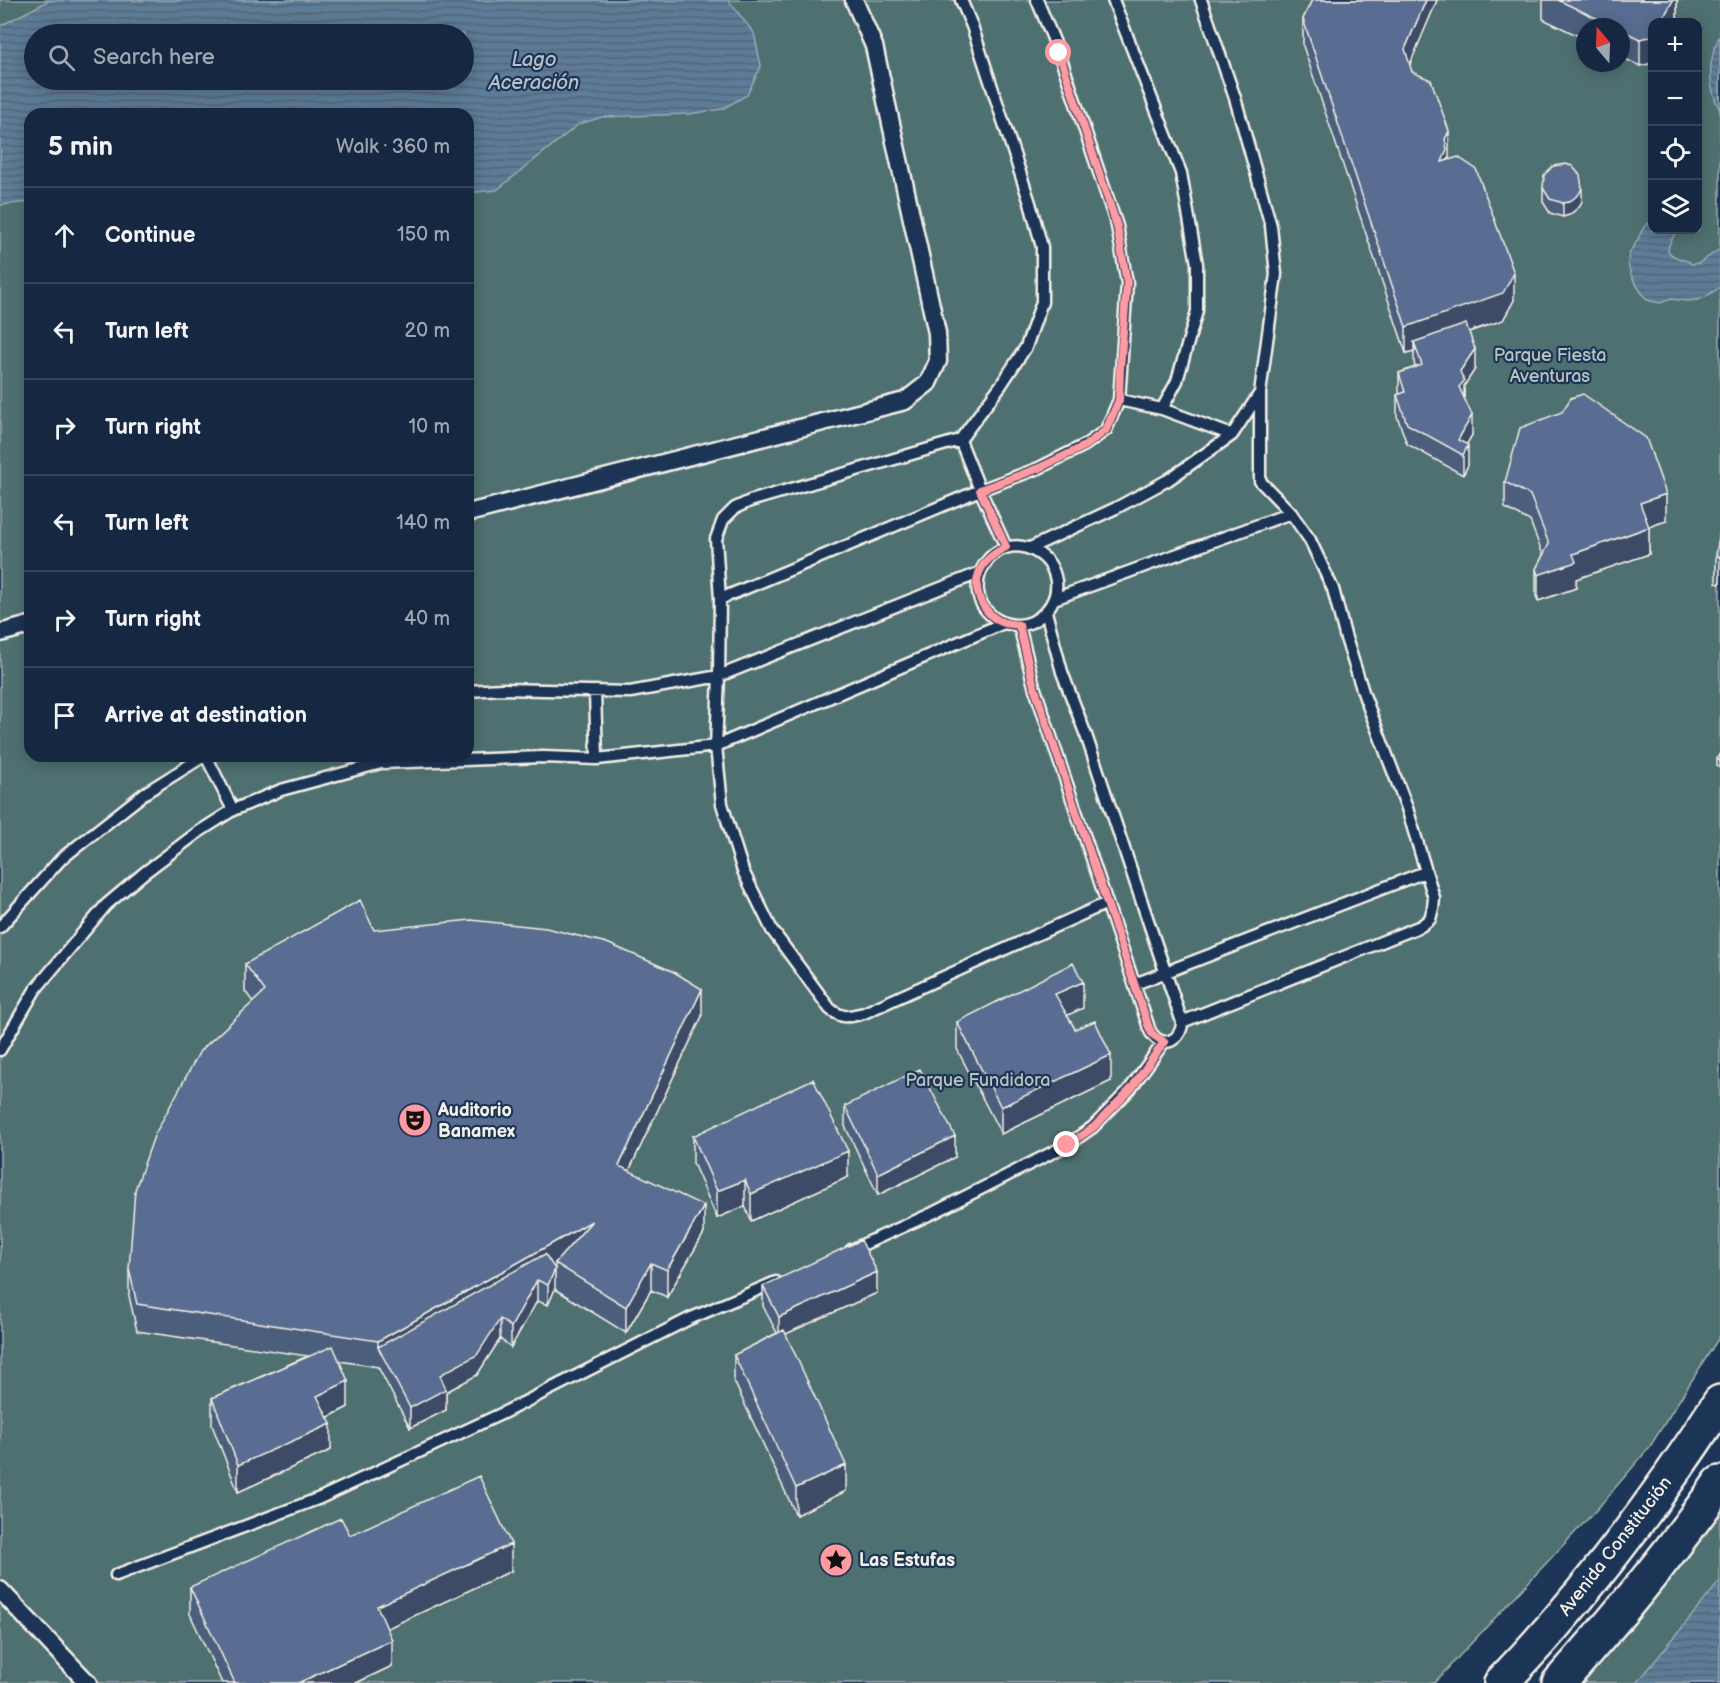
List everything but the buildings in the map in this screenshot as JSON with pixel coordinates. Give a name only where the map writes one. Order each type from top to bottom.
[{"type":"highway","name":"Avenida Constitución","points":[[1501,1683],[1561,1616],[1612,1553],[1663,1486],[1720,1402]]},
{"type":"highway","points":[[1559,1683],[1599,1639],[1652,1574],[1720,1483]]},
{"type":"street","points":[[474,511],[905,401],[928,383],[938,361],[937,333],[874,46],[854,0]]},
{"type":"street","points":[[0,633],[24,627]]},
{"type":"street","points":[[0,1590],[88,1683]]},
{"type":"lane","points":[[961,0],[972,26],[1030,203],[1042,247],[1042,302],[1026,347],[960,440],[770,494],[735,508],[723,520],[716,539],[720,599],[716,746],[722,804],[743,871],[772,930],[830,1009],[840,1017],[864,1013],[1107,903]]},
{"type":"lane","points":[[720,599],[980,490],[1039,468],[1085,446],[1106,430],[1119,400],[1127,283],[1117,226],[1059,53],[1036,0]]},
{"type":"lane","points":[[1113,0],[1180,173],[1197,264],[1197,311],[1177,381],[1162,409]]},
{"type":"lane","points":[[1182,1022],[1421,926],[1430,919],[1434,898],[1407,808],[1364,695],[1333,589],[1310,540],[1291,513],[1260,481],[1260,393],[1276,274],[1270,226],[1235,99],[1201,0]]},
{"type":"lane","points":[[1030,548],[1116,508],[1168,480],[1232,435],[1260,393]]},
{"type":"lane","points":[[1119,400],[1162,409],[1232,435]]},
{"type":"lane","points":[[960,440],[1006,547]]},
{"type":"lane","points":[[1054,599],[1291,513]]},
{"type":"lane","points":[[1006,547],[1030,548],[1043,556],[1052,568],[1056,583],[1054,599],[1046,612],[1034,621],[1019,625],[1004,623],[990,615],[981,603],[977,588],[979,573],[987,560],[1006,547]]},
{"type":"lane","points":[[474,691],[502,689],[630,692],[719,676],[979,573]]},
{"type":"lane","points":[[1019,625],[1034,686],[1152,1034],[1164,1042],[1172,1041],[1182,1030],[1182,1022],[1087,738],[1062,672],[1046,612]]},
{"type":"lane","points":[[474,760],[543,757],[597,759],[716,746],[1004,623]]},
{"type":"lane","points":[[595,691],[597,759]]},
{"type":"lane","points":[[0,927],[61,858],[146,793],[195,762]]},
{"type":"lane","points":[[208,762],[233,810]]},
{"type":"lane","points":[[0,1050],[35,990],[106,905],[197,833],[233,810],[281,790],[381,763],[408,762]]},
{"type":"lane","points":[[1135,984],[1425,872]]},
{"type":"lane","points":[[836,1256],[933,1213],[1067,1145],[1094,1127],[1131,1089],[1164,1042]]},
{"type":"lane","points":[[116,1575],[320,1498],[501,1414],[689,1319],[783,1279]]},
{"type":"green space","name":"Parque Fundidora","points":[[0,0],[1720,0],[1720,1336],[1649,1448],[1598,1508],[1434,1683],[0,1683]]},
{"type":"green space","points":[[1720,1513],[1720,1683],[1582,1683],[1653,1600]]},
{"type":"water","name":"Lago Aceración","points":[[50,0],[728,0],[754,33],[761,66],[747,95],[722,109],[689,114],[602,117],[579,124],[497,190],[476,192],[474,192],[474,108],[24,108],[24,203],[0,205],[0,26]]},
{"type":"water","points":[[1720,35],[1720,110],[1711,82],[1711,63]]},
{"type":"water","points":[[1647,225],[1648,234],[1675,234],[1668,251],[1673,256],[1692,264],[1699,263],[1720,249],[1720,287],[1697,300],[1671,299],[1660,303],[1647,300],[1632,277],[1628,258]]},
{"type":"water","points":[[1720,1581],[1720,1683],[1637,1683]]},
{"type":"place","name":"Auditorio Banamex","points":[[415,1120]]},
{"type":"place","name":"Las Estufas","points":[[836,1560]]},
{"type":"route","points":[[1059,53],[1117,226],[1123,255],[1127,283],[1119,400],[1106,430],[1085,446],[1039,468],[980,490],[1006,547],[987,560],[979,573],[977,588],[981,603],[990,615],[1004,623],[1019,625],[1034,686],[1054,750],[1148,1025],[1152,1034],[1164,1042],[1131,1089],[1094,1127],[1067,1145]]},
{"type":"park label","name":"Parque Fiesta Aventuras","points":[[1550,365]]}]
